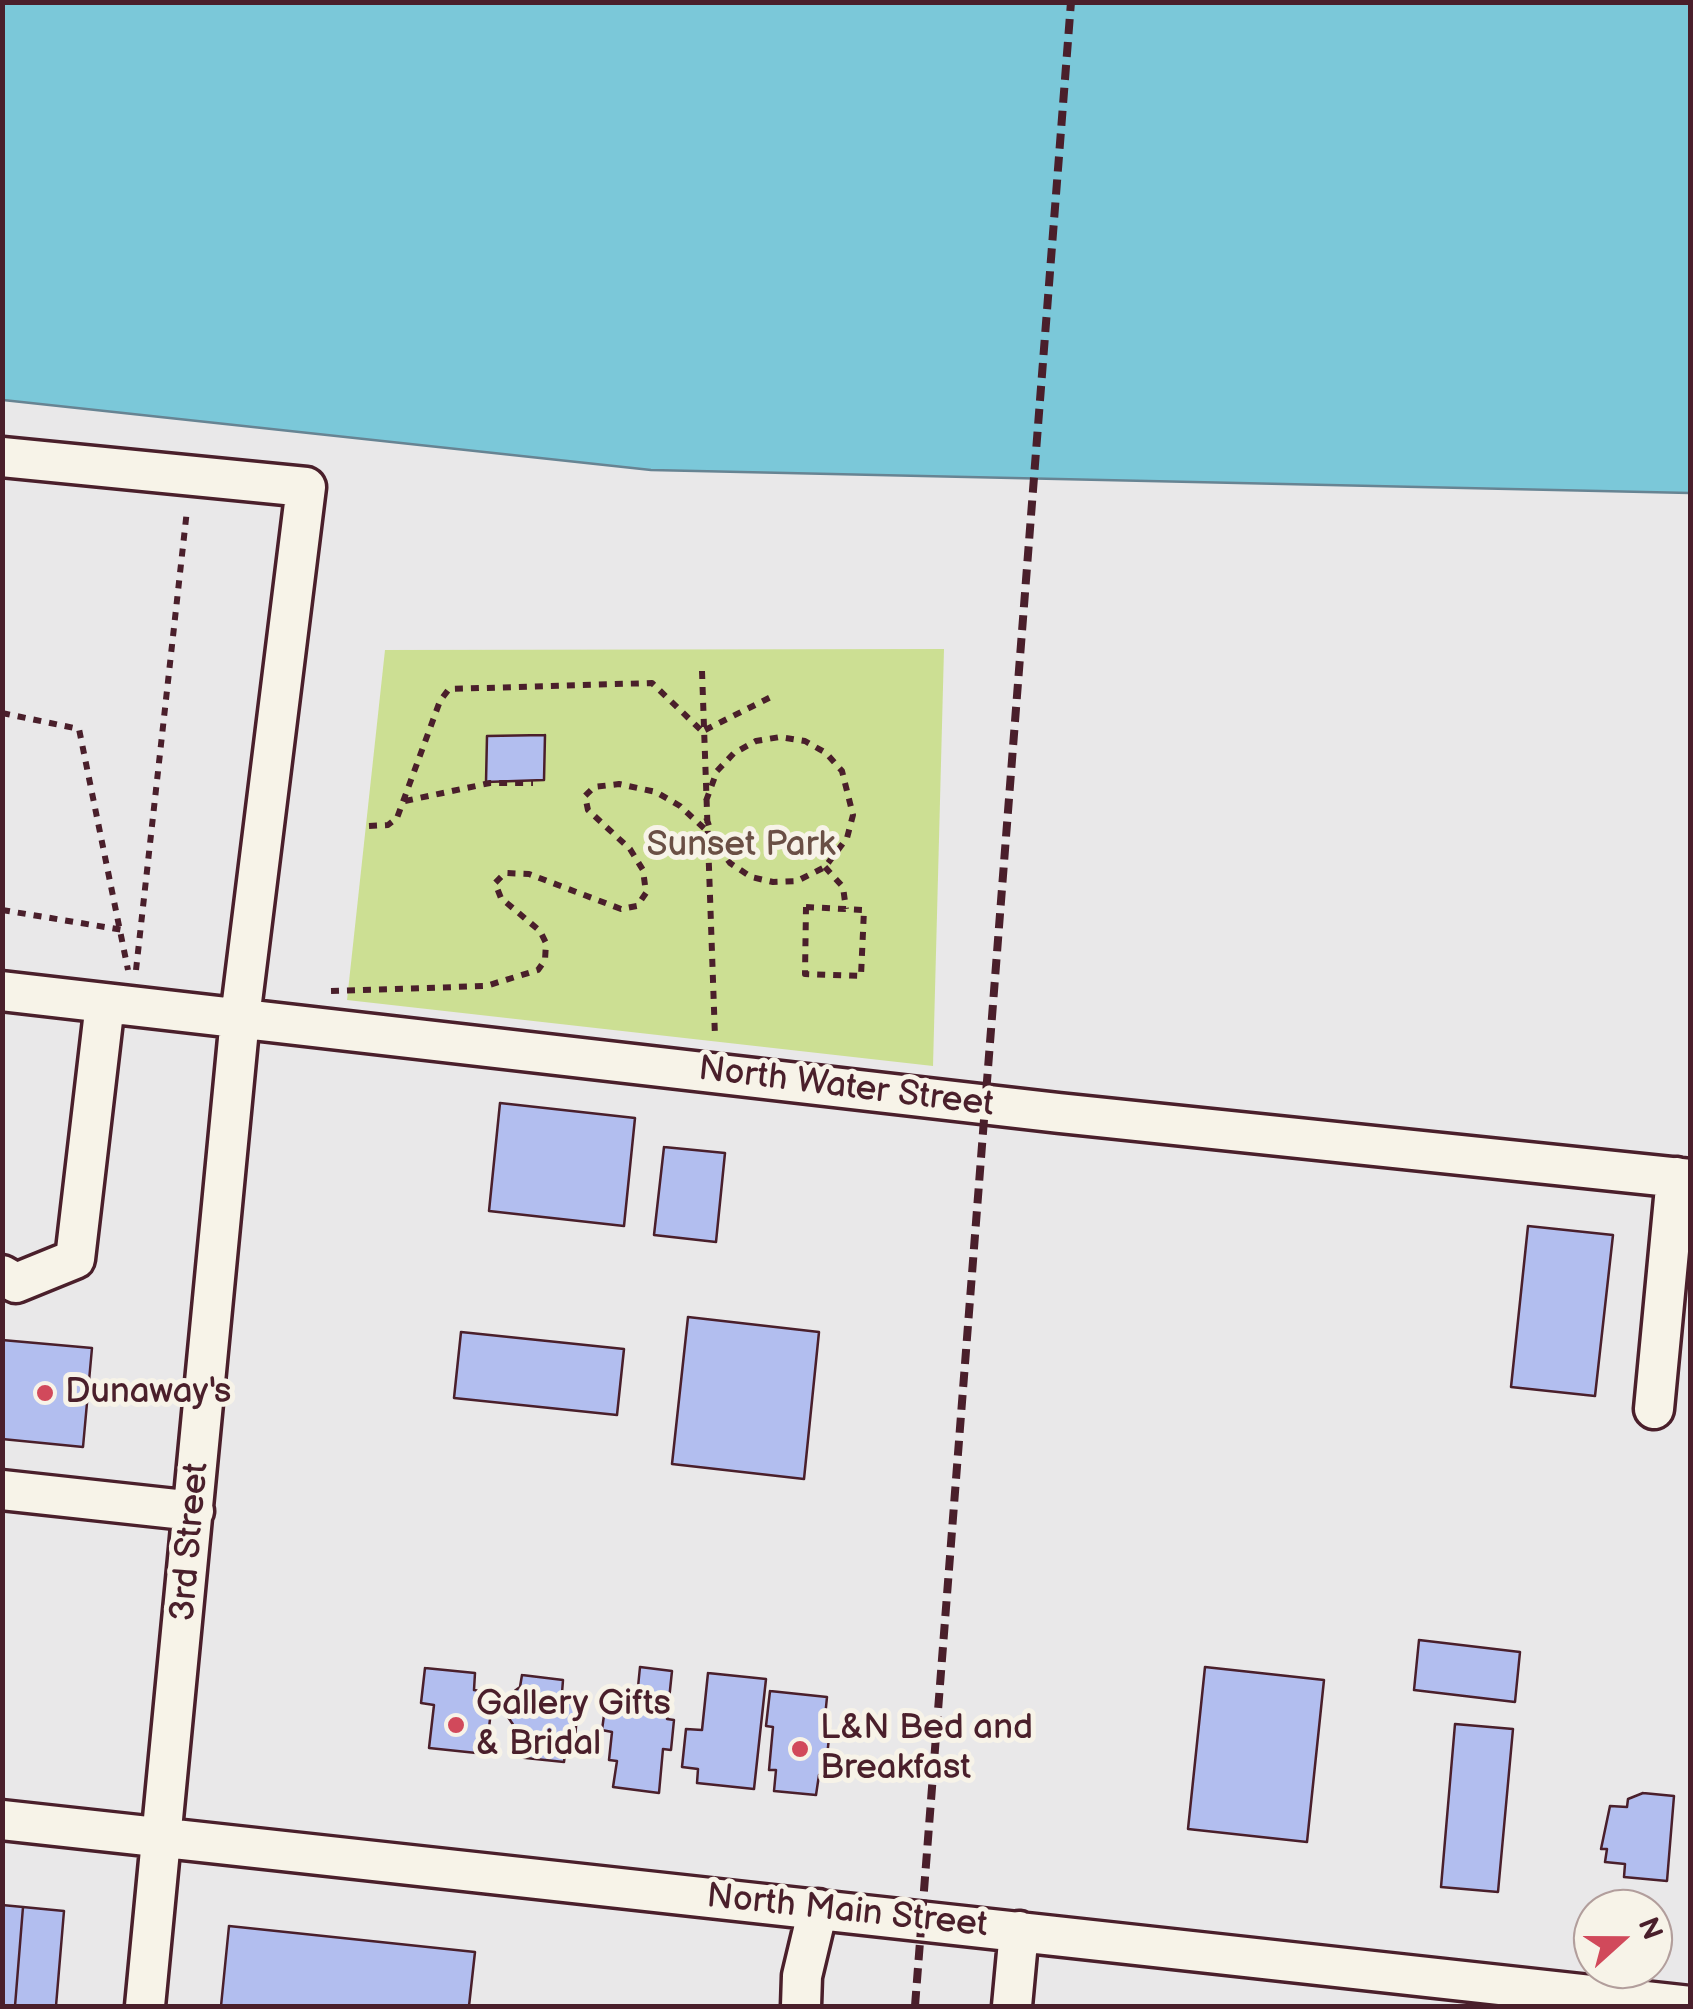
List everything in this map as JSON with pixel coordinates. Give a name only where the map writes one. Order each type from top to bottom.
[{"type":"street","name":"3rd Street","points":[[2,457],[306,487],[240,1018],[146,2006]]},
{"type":"street","name":"North Water Street","points":[[2,992],[1059,1113],[1683,1178]]},
{"type":"street","points":[[2,1276],[16,1283],[75,1259],[105,1003]]},
{"type":"street","points":[[1654,1409],[1679,1275],[1683,1178]]},
{"type":"street","points":[[2,1490],[194,1511]]},
{"type":"street","name":"North Main Street","points":[[2,1820],[1690,2006]]},
{"type":"street","points":[[801,2006],[802,1976],[818,1909]]},
{"type":"street","points":[[1012,2006],[1019,1931]]},
{"type":"path","points":[[135,976],[188,508]]},
{"type":"path","points":[[702,671],[715,1037]]},
{"type":"path","points":[[369,826],[393,823],[440,701],[453,688],[652,683],[705,732]]},
{"type":"path","points":[[705,732],[771,696]]},
{"type":"path","points":[[2,713],[78,730],[122,930],[2,910]]},
{"type":"path","points":[[706,802],[718,771],[734,753],[756,741],[780,737],[804,741],[834,762],[850,792],[853,815],[848,838],[825,866],[796,881],[773,882],[751,877],[730,863],[715,843],[706,818]]},
{"type":"path","points":[[404,802],[490,783],[533,783]]},
{"type":"path","points":[[356,987],[399,991],[486,986],[538,970],[545,960],[546,943],[540,931],[501,898],[495,883],[504,873],[529,874],[620,909],[637,906],[646,893],[642,870],[630,849],[588,810],[585,796],[594,787],[618,784],[656,792],[680,806],[707,832]]},
{"type":"path","points":[[825,866],[842,886],[846,909]]},
{"type":"path","points":[[806,907],[846,909],[864,910],[861,976],[805,974],[806,907]]},
{"type":"green space","name":"Sunset Park","points":[[944,649],[933,1066],[347,1000],[385,650]]},
{"type":"water","points":[[3,2],[1690,3],[1690,493],[651,470],[3,400]]},
{"type":"building","points":[[545,735],[544,780],[486,782],[487,736]]},
{"type":"building","points":[[500,1103],[635,1118],[624,1226],[489,1211]]},
{"type":"building","points":[[664,1147],[725,1153],[716,1242],[654,1235]]},
{"type":"building","points":[[1528,1226],[1613,1235],[1595,1396],[1511,1387]]},
{"type":"building","points":[[688,1317],[819,1332],[804,1479],[672,1464]]},
{"type":"building","points":[[461,1332],[624,1349],[617,1415],[454,1398]]},
{"type":"building","name":"Dunaway's","points":[[2,1340],[92,1348],[83,1447],[2,1439]]},
{"type":"building","points":[[1419,1640],[1520,1652],[1515,1702],[1414,1690]]},
{"type":"building","points":[[640,1667],[672,1671],[667,1719],[674,1720],[671,1750],[663,1749],[659,1793],[613,1787],[617,1761],[609,1760],[612,1732],[602,1730],[607,1693],[637,1697]]},
{"type":"building","points":[[1205,1667],[1324,1680],[1307,1842],[1188,1829]]},
{"type":"building","points":[[425,1668],[475,1673],[474,1690],[493,1693],[486,1754],[429,1748],[434,1705],[421,1703]]},
{"type":"building","points":[[708,1673],[766,1679],[754,1789],[697,1783],[698,1769],[682,1767],[686,1729],[702,1730]]},
{"type":"building","points":[[522,1675],[563,1680],[562,1693],[579,1694],[575,1738],[567,1737],[564,1762],[516,1757],[518,1732],[506,1714],[509,1695],[520,1687]]},
{"type":"building","name":"L&N Bed and Breakfast","points":[[770,1691],[827,1697],[824,1727],[830,1728],[825,1776],[819,1775],[816,1795],[774,1791],[776,1770],[769,1770],[773,1727],[766,1726]]},
{"type":"building","points":[[1455,1724],[1513,1729],[1498,1892],[1441,1887]]},
{"type":"building","points":[[1643,1793],[1674,1796],[1667,1881],[1624,1877],[1625,1864],[1605,1862],[1607,1849],[1601,1849],[1610,1806],[1627,1807],[1628,1799]]},
{"type":"building","points":[[2,1905],[23,1907],[15,2006],[2,2006]]},
{"type":"building","points":[[23,1907],[64,1911],[56,2006],[15,2006]]},
{"type":"building","points":[[229,1926],[475,1952],[469,2006],[221,2006]]},
{"type":"railway","points":[[915,2006],[1071,2]]},
{"type":"place","name":"Dunaway's","points":[[45,1393]]},
{"type":"place","name":"Gallery Gifts & Bridal","points":[[456,1725]]},
{"type":"place","name":"L&N Bed and Breakfast","points":[[800,1749]]}]
